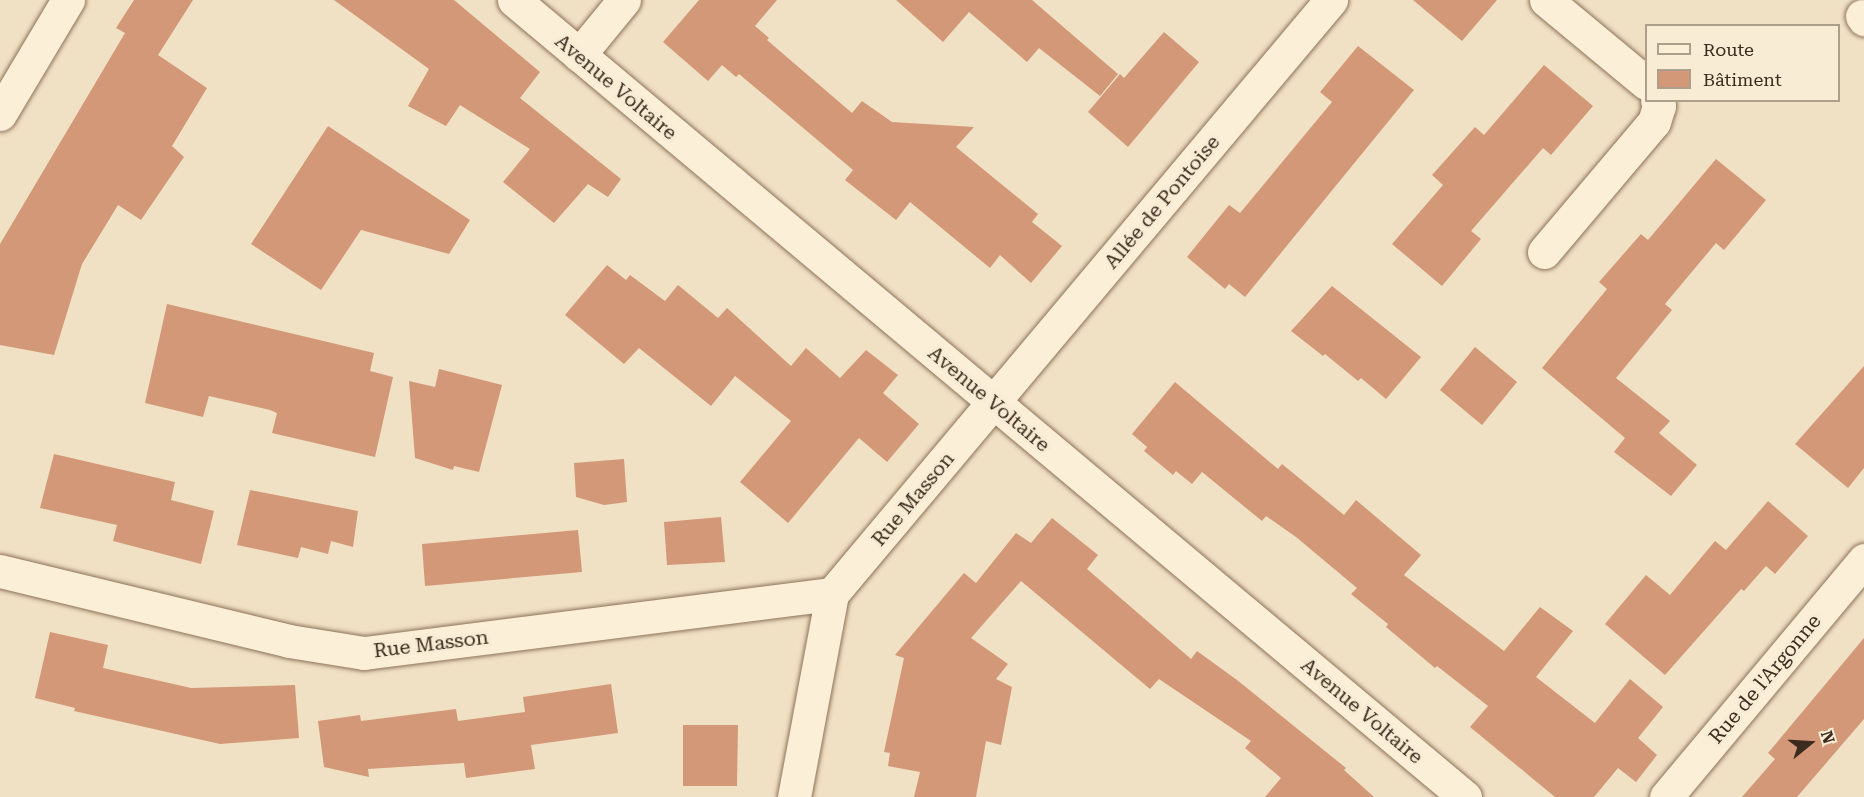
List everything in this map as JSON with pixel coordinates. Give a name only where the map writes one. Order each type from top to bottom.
[{"type":"street","points":[[0,114],[68,0]]},
{"type":"street","name":"Avenue Voltaire","points":[[513,0],[1465,797]]},
{"type":"street","points":[[579,55],[624,0]]},
{"type":"street","name":"Allée de Pontoise","points":[[994,404],[1331,0]]},
{"type":"street","points":[[1546,0],[1645,81]]},
{"type":"street","points":[[1544,252],[1653,122],[1659,106],[1658,102]]},
{"type":"street","name":"Rue Masson","points":[[794,797],[832,594],[994,404]]},
{"type":"street","name":"Rue de l'Argonne","points":[[1666,797],[1864,560]]},
{"type":"street","name":"Rue Masson","points":[[0,571],[289,641],[364,653],[832,594]]},
{"type":"building","points":[[134,0],[193,0],[158,55],[207,88],[172,146],[184,157],[141,220],[118,205],[82,264],[54,355],[0,345],[0,244],[125,33],[116,28]]},
{"type":"building","points":[[334,0],[454,0],[540,72],[520,98],[621,179],[608,197],[588,184],[554,223],[503,182],[530,149],[460,105],[446,126],[408,106],[429,69]]},
{"type":"building","points":[[699,0],[777,0],[755,26],[769,38],[767,40],[852,113],[862,101],[892,122],[974,127],[956,147],[1038,214],[1032,222],[1062,246],[1031,283],[1000,255],[990,268],[910,202],[896,220],[845,180],[853,170],[739,74],[736,77],[722,65],[708,81],[663,42]]},
{"type":"building","points":[[896,0],[1032,0],[1118,74],[1100,96],[1039,48],[1027,62],[969,12],[943,42]]},
{"type":"building","points":[[1413,0],[1497,0],[1462,41]]},
{"type":"building","points":[[1164,32],[1199,62],[1128,147],[1088,112],[1120,74],[1124,78]]},
{"type":"building","points":[[1358,46],[1414,90],[1245,297],[1229,284],[1225,289],[1187,257],[1229,205],[1240,213],[1332,102],[1320,92]]},
{"type":"building","points":[[1544,65],[1593,106],[1551,155],[1543,148],[1471,231],[1481,239],[1442,286],[1392,244],[1443,185],[1432,175],[1475,127],[1484,135]]},
{"type":"building","points":[[328,126],[470,220],[449,254],[361,230],[321,290],[251,244]]},
{"type":"building","points":[[1716,159],[1766,200],[1724,250],[1716,243],[1665,304],[1672,310],[1616,378],[1670,421],[1659,433],[1697,465],[1671,496],[1614,452],[1625,438],[1542,368],[1607,289],[1599,282],[1641,234],[1648,240]]},
{"type":"building","points":[[607,265],[626,280],[630,275],[665,301],[678,285],[718,318],[727,308],[791,366],[806,348],[840,378],[866,350],[898,375],[883,393],[919,424],[887,462],[859,438],[788,523],[740,482],[791,421],[735,376],[711,406],[639,348],[624,364],[565,315]]},
{"type":"building","points":[[1332,286],[1421,357],[1386,399],[1361,378],[1358,381],[1325,354],[1323,356],[1291,331]]},
{"type":"building","points":[[167,304],[374,353],[370,371],[393,377],[375,457],[272,433],[277,413],[270,410],[209,396],[203,417],[145,403]]},
{"type":"building","points":[[1475,347],[1517,382],[1482,425],[1440,390]]},
{"type":"building","points":[[1864,366],[1864,468],[1848,488],[1795,444]]},
{"type":"building","points":[[439,369],[502,385],[479,472],[454,466],[453,470],[415,458],[409,381],[435,387]]},
{"type":"building","points":[[1175,382],[1278,469],[1282,464],[1344,515],[1356,500],[1421,555],[1404,575],[1504,651],[1540,607],[1573,631],[1536,677],[1595,723],[1630,679],[1663,707],[1638,738],[1657,755],[1636,782],[1618,768],[1594,797],[1555,797],[1470,727],[1488,706],[1437,666],[1435,668],[1386,627],[1388,624],[1351,594],[1357,588],[1296,537],[1266,516],[1262,521],[1202,472],[1192,484],[1176,471],[1173,475],[1144,451],[1147,447],[1132,434]]},
{"type":"building","points":[[54,454],[175,482],[171,500],[214,511],[201,564],[113,541],[117,525],[40,508]]},
{"type":"building","points":[[624,459],[627,502],[604,505],[576,497],[574,463]]},
{"type":"building","points":[[250,490],[358,511],[353,547],[331,541],[328,554],[301,547],[298,558],[237,545]]},
{"type":"building","points":[[1768,501],[1808,536],[1775,574],[1766,566],[1744,591],[1741,589],[1665,675],[1605,624],[1646,575],[1670,595],[1715,541],[1726,550]]},
{"type":"building","points":[[721,517],[725,562],[667,565],[664,522]]},
{"type":"building","points":[[1052,518],[1098,555],[1087,569],[1191,659],[1197,651],[1237,680],[1346,768],[1344,770],[1374,797],[1265,797],[1281,778],[1245,748],[1251,741],[1159,679],[1150,689],[1021,581],[971,638],[1008,664],[996,679],[1012,687],[1001,745],[986,741],[976,797],[914,797],[920,772],[888,766],[890,753],[884,752],[904,658],[895,655],[964,573],[976,583],[1016,533],[1031,543]]},
{"type":"building","points":[[578,530],[582,572],[425,586],[422,544]]},
{"type":"building","points":[[50,632],[108,645],[103,668],[191,688],[295,685],[299,738],[220,744],[74,711],[75,708],[35,698]]},
{"type":"building","points":[[1864,638],[1864,719],[1797,797],[1742,797],[1775,759],[1768,753]]},
{"type":"building","points":[[611,684],[618,733],[531,745],[535,769],[466,778],[464,763],[368,769],[369,777],[324,767],[318,721],[360,715],[361,721],[456,709],[458,721],[525,712],[523,697]]},
{"type":"building","points":[[683,725],[738,725],[737,786],[683,786]]}]
